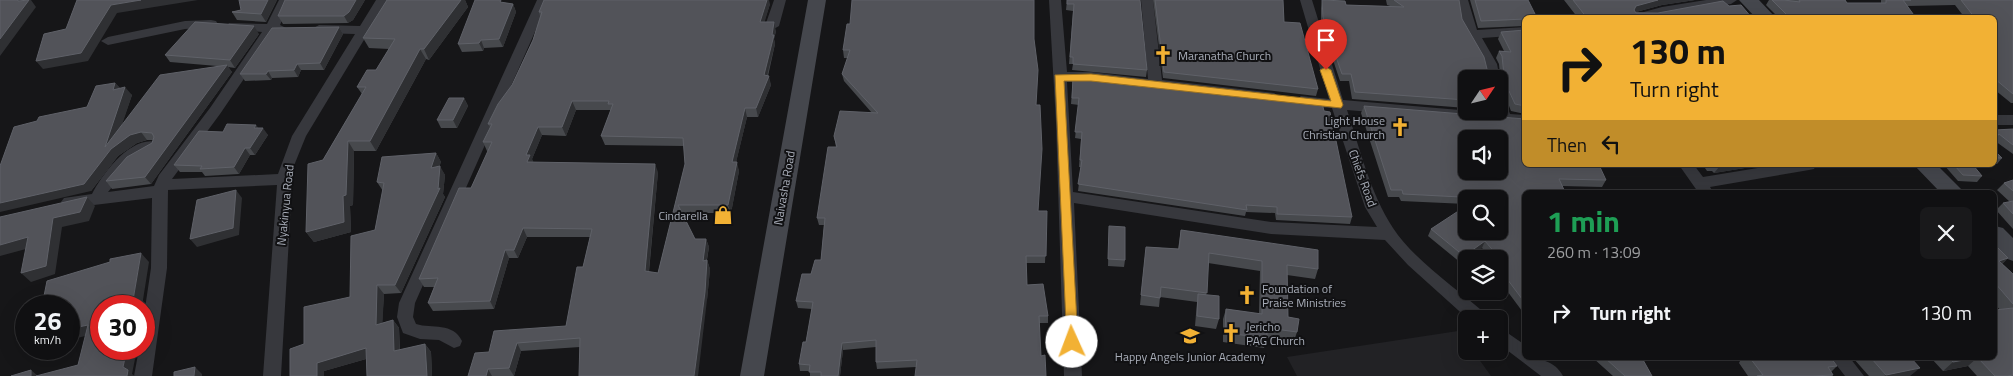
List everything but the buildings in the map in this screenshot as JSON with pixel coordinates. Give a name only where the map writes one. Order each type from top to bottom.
[{"type":"main road","name":"Naivasha Road","points":[[752,376],[817,0]]},
{"type":"main road","points":[[1748,0],[1763,15]]},
{"type":"main road","points":[[1926,167],[1951,190]]},
{"type":"main road","points":[[1997,236],[2013,252]]},
{"type":"street","points":[[143,376],[159,268],[161,188],[168,172],[215,111],[272,28],[285,0]]},
{"type":"street","name":"Nyakinyua Road","points":[[272,376],[286,168],[299,136],[382,0]]},
{"type":"street","points":[[454,341],[439,331],[418,332],[409,328],[405,317],[407,303],[543,0]]},
{"type":"street","points":[[772,26],[780,0]]},
{"type":"street","points":[[1055,0],[1066,196],[1073,376]]},
{"type":"street","points":[[1147,0],[1155,84]]},
{"type":"street","name":"Chiefs Road","points":[[1306,0],[1372,207],[1389,234],[1414,261],[1470,310]]},
{"type":"street","points":[[1462,0],[1468,25],[1475,34],[1491,70]]},
{"type":"street","points":[[1648,15],[1731,0]]},
{"type":"street","points":[[108,41],[205,23],[298,30],[365,30]]},
{"type":"street","points":[[1475,34],[1522,31]]},
{"type":"street","points":[[1059,77],[1091,77],[1338,105],[1458,113]]},
{"type":"street","points":[[1508,118],[1522,120]]},
{"type":"street","points":[[1997,120],[2013,120]]},
{"type":"street","points":[[97,198],[110,175],[119,166],[140,149],[152,146]]},
{"type":"street","points":[[1687,167],[1702,188],[1800,167]]},
{"type":"street","points":[[53,207],[80,200],[161,188],[285,180]]},
{"type":"street","points":[[1066,196],[1152,212],[1270,228],[1389,234]]},
{"type":"street","points":[[1508,341],[1522,352]]},
{"type":"street","points":[[1532,360],[1554,376]]},
{"type":"street","points":[[1842,360],[1855,376]]},
{"type":"shaded area","points":[[1458,331],[1458,360],[1479,360],[1491,376],[1297,376],[1287,357]]},
{"type":"place","name":"Maranatha Church","points":[[1163,55]]},
{"type":"place","name":"Light House Christian Church","points":[[1400,127]]},
{"type":"place","name":"Cindarella","points":[[723,215]]},
{"type":"place","name":"Foundation of Praise Ministries","points":[[1247,295]]},
{"type":"place","name":"Jericho PAG Church","points":[[1231,333]]},
{"type":"place","name":"Happy Angels Junior Academy","points":[[1190,336]]},
{"type":"route","points":[[1072,342],[1063,123],[1059,77],[1091,77],[1338,105],[1326,70]]}]
